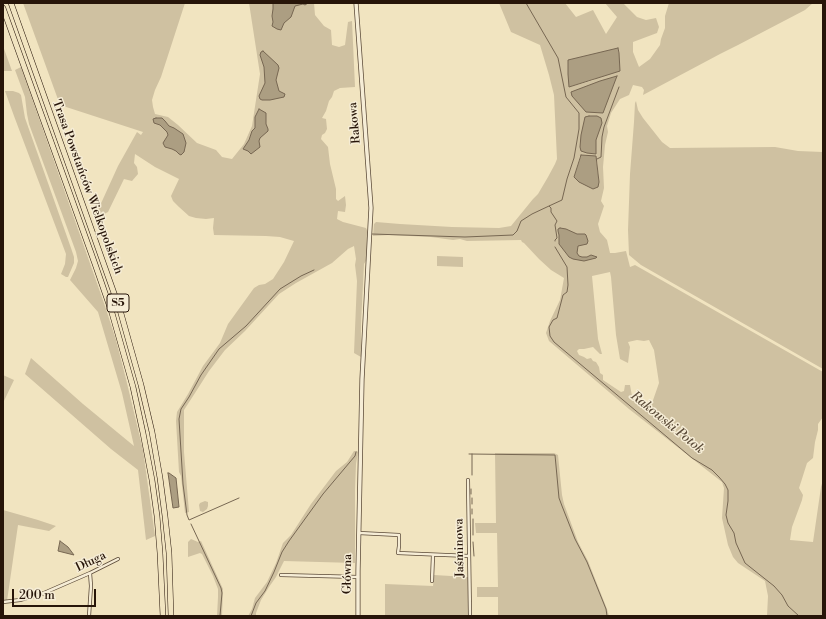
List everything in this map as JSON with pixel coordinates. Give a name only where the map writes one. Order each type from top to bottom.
[{"type":"highway","name":"Trasa Powstańców Wielkopolskich","points":[[10,3],[120,310],[141,385],[152,432],[163,501],[169,553],[171,616]]},
{"type":"highway","name":"Trasa Powstańców Wielkopolskich","points":[[3,8],[112,313],[133,387],[146,449],[157,516],[163,616]]},
{"type":"street","name":"Rakowa","points":[[356,3],[371,198],[362,379],[359,533]]},
{"type":"street","name":"Jaśminowa","points":[[468,480],[470,616]]},
{"type":"street","points":[[359,533],[399,535],[398,553],[469,556]]},
{"type":"street","name":"Główna","points":[[358,616],[359,533]]},
{"type":"street","points":[[432,581],[434,555]]},
{"type":"street","name":"Długa","points":[[3,602],[29,598],[90,573],[118,559]]},
{"type":"street","points":[[89,616],[91,586],[90,573]]},
{"type":"street","points":[[281,575],[358,577]]},
{"type":"shaded area","points":[[23,3],[185,3],[152,100],[155,114],[168,117],[197,143],[216,150],[222,157],[232,159],[244,144],[252,126],[260,74],[249,3],[314,3],[315,15],[324,26],[331,30],[332,45],[339,47],[345,45],[348,22],[352,21],[355,87],[340,88],[334,91],[322,118],[326,119],[327,129],[322,135],[321,139],[328,147],[330,164],[336,189],[336,199],[338,201],[345,196],[345,212],[338,211],[337,219],[366,228],[368,232],[367,259],[364,264],[361,357],[354,353],[357,281],[354,246],[348,249],[332,263],[279,294],[245,331],[225,350],[209,371],[184,410],[184,452],[189,512],[185,513],[181,476],[179,472],[176,421],[177,412],[203,366],[220,343],[228,324],[254,288],[273,279],[284,262],[294,241],[280,237],[214,235],[214,218],[206,219],[189,216],[173,201],[171,196],[179,179],[155,167],[135,154],[134,163],[137,167],[138,174],[132,181],[124,179],[108,212],[100,216],[98,210],[118,166],[137,132],[141,135],[143,132],[60,105]]},
{"type":"shaded area","points":[[273,3],[308,3],[305,5],[295,6],[291,17],[284,23],[281,30],[272,26]]},
{"type":"shaded area","points":[[499,3],[565,3],[576,17],[593,10],[606,34],[617,17],[605,3],[623,3],[637,17],[646,20],[656,18],[659,27],[657,33],[633,42],[633,52],[639,67],[650,59],[660,45],[665,28],[665,16],[669,3],[813,3],[805,10],[643,95],[644,90],[642,87],[633,85],[629,95],[620,99],[611,113],[607,126],[608,132],[603,167],[604,188],[601,201],[604,206],[598,224],[600,232],[607,240],[610,253],[626,251],[630,267],[635,265],[823,372],[823,417],[818,424],[813,458],[807,463],[799,488],[803,495],[792,527],[790,540],[813,542],[823,480],[823,616],[767,616],[768,596],[765,581],[738,563],[733,557],[728,545],[722,518],[724,488],[722,482],[629,409],[549,341],[546,333],[560,300],[564,278],[551,270],[521,240],[467,241],[460,239],[453,240],[431,237],[389,235],[373,236],[374,224],[376,222],[452,227],[499,228],[511,226],[538,194],[557,159],[554,95],[540,45],[511,32]],"holes":[[[618,48],[619,53],[594,80],[569,87]],[[580,156],[597,161],[599,182],[574,177]],[[610,272],[616,335],[620,359],[628,363],[630,347],[628,342],[649,340],[654,350],[659,383],[651,406],[632,396],[630,385],[625,385],[624,391],[621,392],[603,380],[603,375],[600,373],[596,362],[591,358],[587,359],[579,355],[577,351],[579,349],[593,347],[600,354],[602,354],[598,339],[592,276]]]},
{"type":"shaded area","points":[[3,46],[12,71],[3,71]]},
{"type":"shaded area","points":[[618,48],[620,71],[569,87],[568,60]]},
{"type":"shaded area","points":[[263,51],[278,65],[279,68],[276,80],[279,91],[285,94],[284,97],[270,100],[260,99],[259,96],[265,83],[264,67],[260,55]]},
{"type":"shaded area","points":[[21,67],[116,340],[143,450],[155,536],[146,540],[138,470],[111,449],[25,374],[31,358],[134,446],[122,393],[98,312],[70,280],[78,261],[76,252],[29,124],[25,97],[15,70]]},
{"type":"shaded area","points":[[617,76],[603,113],[586,112],[572,96],[571,92]]},
{"type":"shaded area","points":[[5,91],[13,91],[21,95],[25,118],[74,257],[74,263],[68,277],[61,274],[65,264],[66,254]]},
{"type":"shaded area","points":[[636,101],[638,110],[643,118],[662,142],[670,148],[775,147],[798,151],[823,152],[823,369],[641,265],[629,255],[628,230],[630,174]]},
{"type":"shaded area","points":[[259,109],[266,113],[266,124],[268,131],[260,138],[260,147],[251,154],[243,149],[255,128],[255,117]]},
{"type":"shaded area","points":[[597,116],[601,118],[602,123],[596,140],[596,154],[581,151],[580,147],[585,117]]},
{"type":"shaded area","points":[[162,118],[169,126],[183,134],[186,143],[184,152],[181,155],[172,149],[165,147],[163,143],[168,135],[160,125],[154,123],[153,119]]},
{"type":"shaded area","points":[[581,155],[596,156],[599,182],[598,187],[593,189],[579,182],[574,177]]},
{"type":"shaded area","points":[[560,228],[577,234],[585,234],[588,241],[587,244],[578,246],[577,253],[582,257],[591,255],[597,257],[584,261],[569,257],[559,244],[558,229]]},
{"type":"shaded area","points":[[437,256],[463,257],[463,267],[437,266]]},
{"type":"shaded area","points":[[3,375],[14,380],[3,403]]},
{"type":"shaded area","points":[[354,451],[358,452],[355,490],[355,563],[284,561],[276,577],[261,600],[256,616],[248,616],[255,598],[267,582],[283,543],[291,535],[311,504],[336,471],[347,462]]},
{"type":"shaded area","points":[[495,453],[554,453],[558,455],[564,504],[609,616],[498,616],[498,597],[477,597],[477,587],[498,587],[497,533],[476,533],[475,523],[496,523]]},
{"type":"shaded area","points":[[168,473],[176,478],[179,507],[173,508]]},
{"type":"shaded area","points":[[205,501],[208,502],[207,509],[203,512],[200,511],[200,503]]},
{"type":"shaded area","points":[[3,510],[56,526],[49,531],[18,525],[7,601],[3,601]]},
{"type":"shaded area","points":[[191,539],[198,542],[201,541],[223,589],[222,616],[217,616],[218,589],[202,554],[200,553],[188,557],[188,542]]},
{"type":"shaded area","points":[[60,541],[68,547],[74,555],[58,551]]},
{"type":"shaded area","points":[[434,575],[468,577],[469,616],[385,616],[385,584],[433,586]]},
{"type":"waterway","name":"Rakowski Potok","points":[[526,3],[558,58],[566,97],[579,113],[579,129],[574,158],[562,200],[549,206],[557,221],[555,225],[557,238],[555,241]]},
{"type":"waterway","points":[[597,159],[601,157],[604,127],[619,87]]},
{"type":"waterway","points":[[372,234],[465,237],[513,235],[517,231],[521,221],[549,206]]},
{"type":"waterway","name":"Rakowski Potok","points":[[555,247],[567,267],[568,285],[567,292],[563,295],[557,318],[553,320],[549,327],[550,336],[554,342],[692,458],[712,470],[719,477],[728,490],[726,515],[745,563],[774,586],[782,595],[788,606],[799,616]]},
{"type":"waterway","points":[[239,498],[189,520],[183,484],[179,419],[181,409],[201,375],[219,349],[246,326],[280,289],[314,270]]},
{"type":"waterway","points":[[251,616],[256,603],[265,591],[282,552],[289,541],[323,494],[355,456],[356,452]]},
{"type":"waterway","points":[[469,454],[555,455],[559,498],[575,539],[587,562],[606,609],[607,616]]},
{"type":"waterway","points":[[472,454],[472,475]]},
{"type":"waterway","points":[[471,489],[471,494]]},
{"type":"waterway","points":[[472,498],[472,504]]},
{"type":"waterway","points":[[472,509],[472,514]]},
{"type":"waterway","points":[[473,519],[473,535]]},
{"type":"waterway","points":[[191,524],[221,588],[220,616]]},
{"type":"waterway","points":[[473,542],[474,556]]}]
